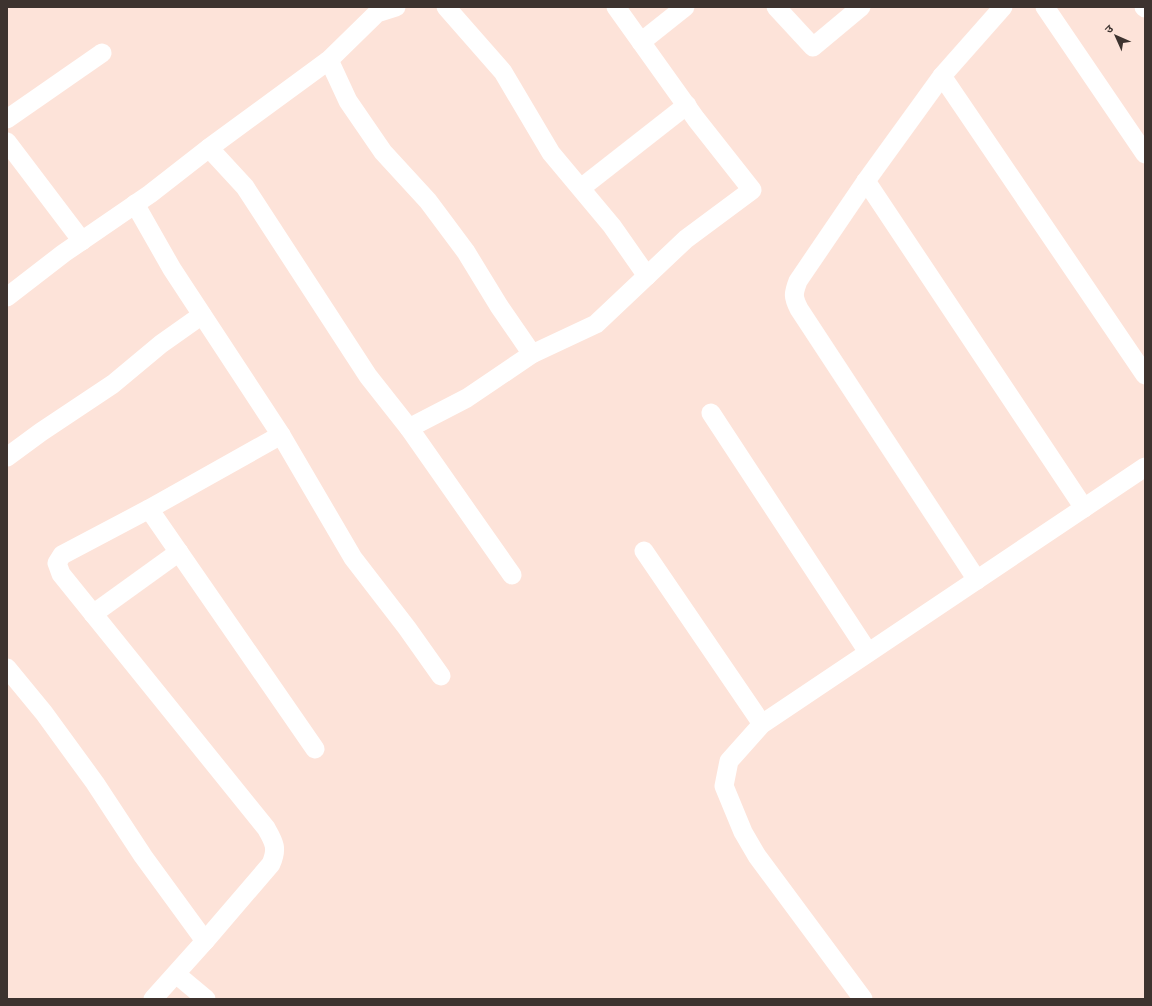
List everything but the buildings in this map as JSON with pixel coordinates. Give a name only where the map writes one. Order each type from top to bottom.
[{"type":"street","points":[[7,297],[64,253],[150,194],[209,148],[329,60],[375,10],[396,7]]},
{"type":"street","points":[[446,7],[503,72],[551,153],[612,226],[647,276]]},
{"type":"street","points":[[409,428],[467,398],[532,354],[596,324],[686,239],[752,190],[687,105],[616,7]]},
{"type":"street","points":[[641,42],[685,7]]},
{"type":"street","points":[[776,7],[813,47],[861,7]]},
{"type":"street","points":[[977,580],[795,301],[794,293],[798,281],[866,181],[942,76],[1003,7]]},
{"type":"street","points":[[1045,7],[1145,154]]},
{"type":"street","points":[[7,119],[102,53]]},
{"type":"street","points":[[329,60],[352,108],[382,152],[428,201],[466,252],[532,354]]},
{"type":"street","points":[[942,76],[1145,375]]},
{"type":"street","points":[[581,188],[687,105]]},
{"type":"street","points":[[7,142],[82,241]]},
{"type":"street","points":[[209,148],[244,187],[298,267],[368,376],[409,428],[512,575]]},
{"type":"street","points":[[866,181],[1084,508]]},
{"type":"street","points":[[135,204],[172,269],[281,435],[353,558],[407,628],[441,676]]},
{"type":"street","points":[[7,457],[41,432],[114,384],[161,344],[202,315]]},
{"type":"street","points":[[711,413],[868,652]]},
{"type":"street","points":[[152,999],[176,974],[271,864],[275,854],[273,841],[266,828],[61,574],[57,563],[62,555],[149,509],[281,435]]},
{"type":"street","points":[[863,999],[757,856],[743,832],[724,786],[729,761],[762,724],[1145,467]]},
{"type":"street","points":[[149,509],[314,749]]},
{"type":"street","points":[[644,551],[762,724]]},
{"type":"street","points":[[93,614],[179,552]]},
{"type":"street","points":[[7,668],[44,713],[95,783],[142,856],[204,942]]},
{"type":"street","points":[[176,974],[206,999]]}]
